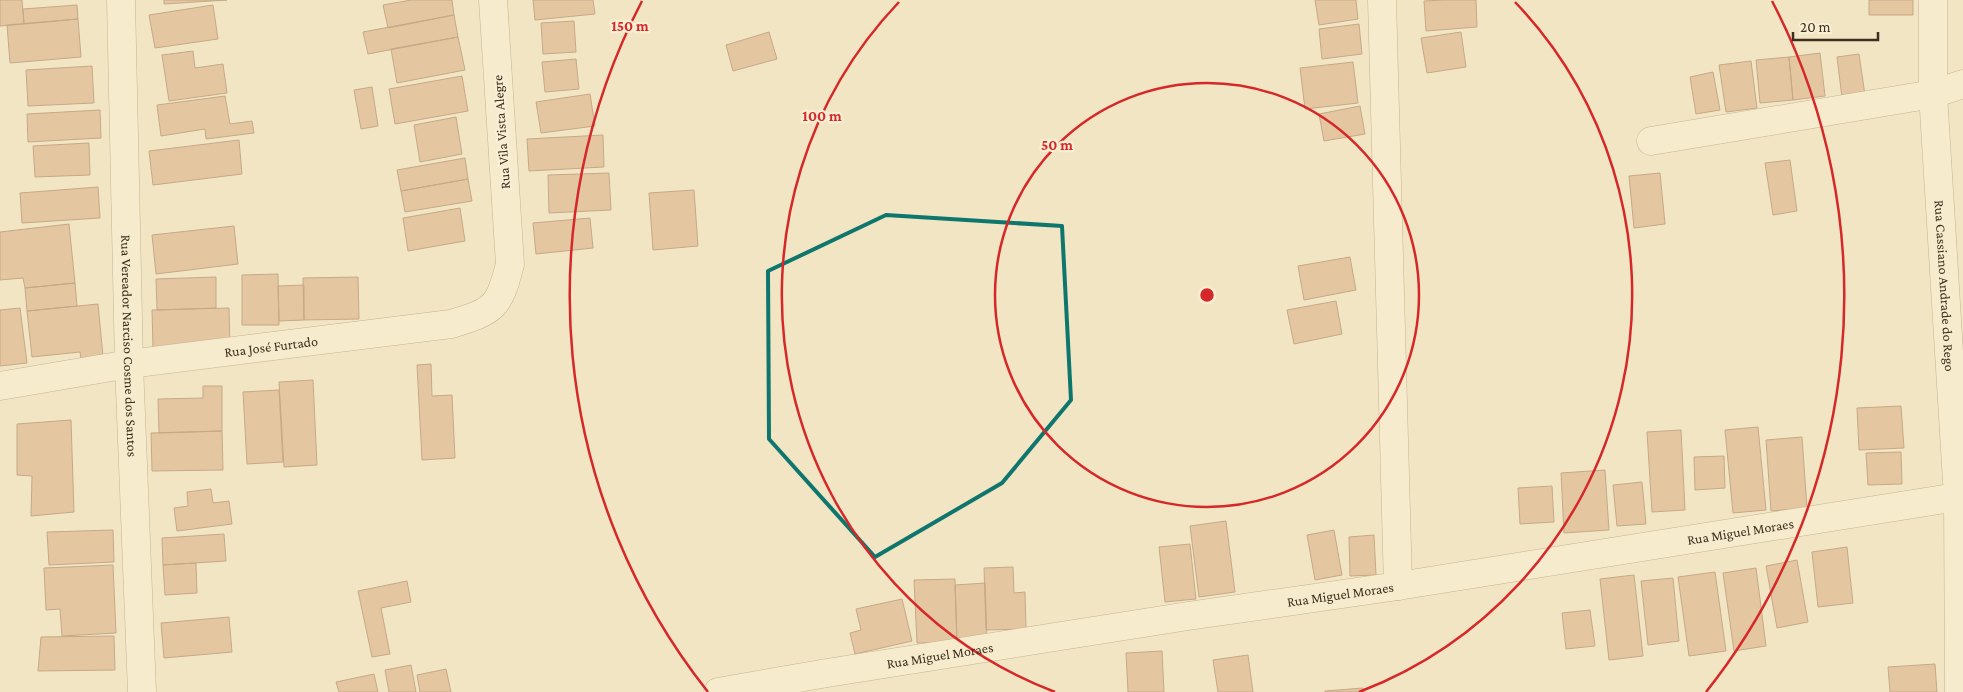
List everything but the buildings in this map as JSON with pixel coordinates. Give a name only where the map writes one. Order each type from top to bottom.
[{"type":"street","name":"Rua Vereador Narciso Cosme dos Santos","points":[[121,0],[129,364],[142,692]]},
{"type":"street","name":"Rua Vila Vista Alegre","points":[[493,0],[510,264]]},
{"type":"street","points":[[1382,0],[1398,586]]},
{"type":"street","name":"Rua Cassiano Andrade do Rego","points":[[1933,0],[1933,94],[1960,496],[1959,692]]},
{"type":"street","points":[[1651,140],[1933,94],[1963,84]]},
{"type":"street","name":"Rua José Furtado","points":[[0,386],[129,364],[451,324],[486,311],[497,301],[503,290],[510,264]]},
{"type":"street","name":"Rua Miguel Moraes","points":[[718,692],[827,682],[1188,616],[1398,586],[1960,496]]},
{"type":"highlighted area","points":[[886,215],[1062,226],[1071,400],[1002,483],[875,557],[769,439],[768,271]]}]
